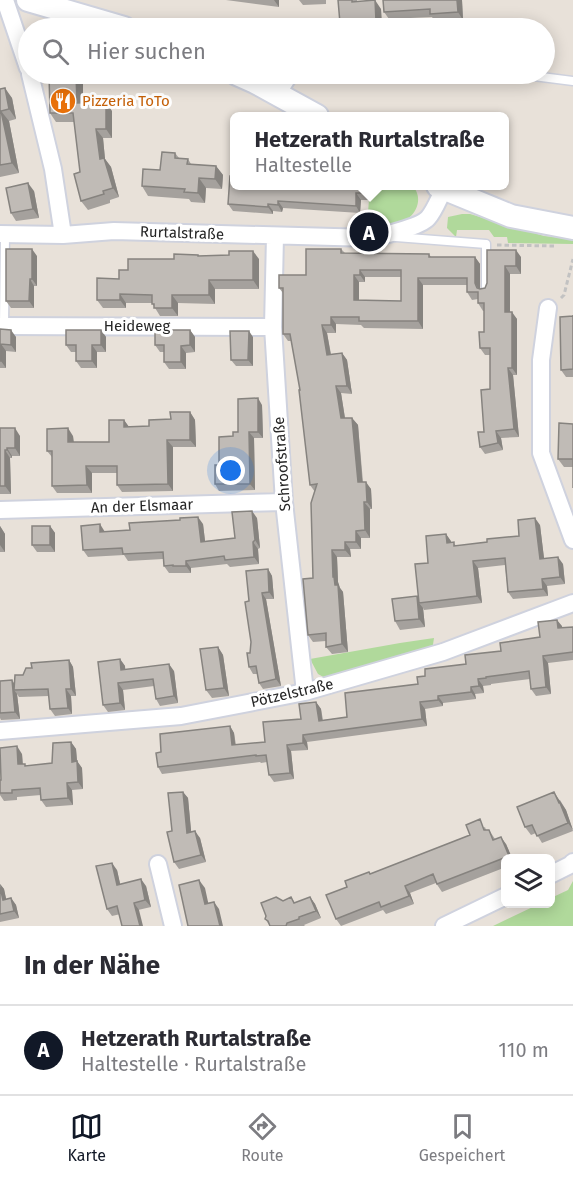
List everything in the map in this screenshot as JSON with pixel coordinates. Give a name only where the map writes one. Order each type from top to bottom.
[{"type":"street","points":[[5,0],[18,38]]},
{"type":"street","points":[[28,0],[90,18]]},
{"type":"street","points":[[32,84],[52,169],[63,235]]},
{"type":"street","points":[[258,84],[309,112]]},
{"type":"street","points":[[277,93],[283,84]]},
{"type":"street","name":"Rurtalstraße","points":[[3,235],[63,235],[114,231],[370,238],[383,236],[427,220],[440,190]]},
{"type":"street","name":"Rurtalstraße","points":[[448,190],[567,237]]},
{"type":"street","name":"Schroofstraße","points":[[274,236],[273,327],[284,502],[305,692]]},
{"type":"street","points":[[548,308],[541,360],[541,453],[573,540]]},
{"type":"street","name":"Heideweg","points":[[2,326],[273,327]]},
{"type":"street","name":"An der Elsmaar","points":[[0,510],[284,502]]},
{"type":"street","name":"Pötzelstraße","points":[[0,731],[181,716],[305,692],[443,652],[573,603]]},
{"type":"street","points":[[158,864],[173,926]]},
{"type":"street","points":[[555,873],[572,867]]},
{"type":"street","points":[[444,926],[501,898]]},
{"type":"lane","points":[[555,79],[573,81]]},
{"type":"lane","points":[[2,326],[3,235]]},
{"type":"lane","points":[[383,236],[486,244],[486,290]]},
{"type":"path","points":[[486,244],[567,237]]},
{"type":"path","points":[[548,308],[564,295],[573,260]]},
{"type":"green space","points":[[370,190],[415,190],[417,206],[410,217],[398,224],[367,226]]},
{"type":"green space","points":[[470,214],[544,236],[573,239],[573,244],[508,243],[507,237],[494,237],[489,230],[457,230],[456,237],[447,228],[448,217]]},
{"type":"green space","points":[[434,638],[432,651],[327,679],[318,674],[310,659],[400,643]]},
{"type":"green space","points":[[573,881],[573,926],[493,926],[531,908],[555,908],[555,896],[568,890]]},
{"type":"building","points":[[338,0],[352,0],[352,2],[375,0],[376,18],[340,18]]},
{"type":"building","points":[[383,0],[457,0],[458,12],[430,14],[430,9],[384,12]]},
{"type":"building","points":[[49,84],[76,84],[77,103],[106,102],[106,129],[96,129],[100,159],[104,158],[113,188],[103,191],[104,194],[81,201],[74,174],[80,172],[73,113],[50,113]]},
{"type":"building","points":[[5,88],[9,109],[1,111],[12,163],[0,165],[0,89]]},
{"type":"building","points":[[162,152],[175,153],[175,158],[188,159],[187,164],[216,166],[215,179],[199,178],[198,193],[184,192],[185,189],[142,186],[143,169],[160,170]]},
{"type":"building","points":[[230,176],[230,190],[364,190],[364,193],[356,193],[356,206],[278,201],[278,205],[268,204],[268,207],[228,204]]},
{"type":"building","points":[[28,183],[33,209],[11,213],[6,188]]},
{"type":"building","points":[[6,249],[32,249],[29,301],[6,301]]},
{"type":"building","points":[[306,249],[341,249],[341,253],[475,257],[475,283],[480,289],[485,288],[487,283],[487,250],[516,250],[516,266],[505,266],[505,312],[512,312],[512,368],[508,368],[514,429],[496,431],[498,443],[480,447],[478,432],[484,432],[481,390],[490,389],[490,348],[480,348],[479,332],[484,332],[484,303],[478,303],[478,292],[467,292],[467,278],[418,278],[418,321],[359,321],[359,317],[331,317],[331,325],[322,325],[327,355],[342,353],[347,386],[336,386],[341,418],[352,418],[358,482],[366,482],[367,502],[364,502],[365,530],[356,531],[356,542],[345,542],[345,550],[332,550],[333,577],[335,585],[338,585],[342,644],[326,647],[326,633],[308,635],[303,579],[313,578],[311,503],[317,484],[310,485],[300,390],[290,334],[283,334],[283,288],[279,288],[279,275],[306,275]],"holes":[[[360,270],[401,270],[401,301],[354,300],[354,275],[360,275]]]},
{"type":"building","points":[[229,251],[253,251],[253,280],[209,280],[209,295],[172,295],[172,308],[154,308],[152,295],[120,294],[120,300],[97,300],[97,278],[119,279],[119,270],[128,270],[128,259],[174,259],[174,254],[229,255]]},
{"type":"building","points":[[573,316],[573,369],[561,370],[560,317]]},
{"type":"building","points":[[0,329],[11,330],[11,345],[1,344],[1,361],[0,361]]},
{"type":"building","points":[[66,330],[101,330],[101,345],[92,345],[92,361],[76,361],[76,345],[66,345]]},
{"type":"building","points":[[155,330],[190,330],[190,345],[181,346],[181,362],[164,362],[164,345],[155,345]]},
{"type":"building","points":[[230,331],[249,331],[248,360],[231,360]]},
{"type":"building","points":[[258,398],[258,432],[249,432],[250,484],[215,484],[215,465],[219,465],[219,437],[233,436],[233,432],[238,432],[238,399]]},
{"type":"building","points":[[170,412],[190,412],[190,440],[167,440],[168,484],[117,485],[117,466],[86,466],[87,485],[52,486],[52,451],[47,451],[47,429],[68,428],[68,442],[109,442],[109,420],[124,420],[124,427],[149,426],[149,420],[171,419]]},
{"type":"building","points":[[559,423],[573,424],[573,459],[558,459]]},
{"type":"building","points":[[0,428],[15,428],[15,448],[5,450],[5,486],[0,486]]},
{"type":"building","points":[[252,511],[254,557],[225,560],[224,556],[186,561],[186,566],[164,566],[163,552],[123,554],[122,548],[83,550],[81,526],[100,524],[100,532],[130,530],[129,523],[198,517],[201,542],[235,538],[232,512]]},
{"type":"building","points":[[535,518],[540,559],[558,557],[560,577],[542,579],[543,589],[508,592],[505,558],[473,561],[477,596],[419,603],[415,564],[428,563],[426,536],[446,534],[447,543],[454,542],[454,546],[487,542],[487,539],[519,536],[518,520]]},
{"type":"building","points":[[32,526],[50,526],[50,545],[32,545]]},
{"type":"building","points":[[268,569],[269,592],[262,593],[276,679],[259,683],[256,666],[249,667],[247,653],[250,653],[251,642],[245,602],[249,601],[246,571]]},
{"type":"building","points":[[417,596],[419,619],[395,621],[392,599]]},
{"type":"building","points":[[557,620],[558,628],[573,627],[573,652],[543,656],[546,687],[531,689],[529,671],[486,677],[478,679],[479,686],[471,687],[471,692],[438,696],[438,700],[420,702],[422,719],[303,735],[303,743],[287,745],[290,773],[269,775],[266,755],[158,767],[156,753],[161,752],[160,734],[230,726],[232,745],[265,742],[263,722],[301,719],[299,704],[316,702],[319,721],[347,717],[345,693],[418,684],[417,677],[425,676],[425,669],[466,664],[465,655],[501,651],[500,643],[540,637],[538,622]]},
{"type":"building","points":[[218,647],[224,688],[206,690],[200,649]]},
{"type":"building","points":[[120,659],[121,670],[169,664],[174,696],[156,699],[153,679],[118,683],[120,703],[103,705],[98,662]]},
{"type":"building","points":[[69,660],[71,689],[66,689],[68,708],[50,709],[48,689],[14,690],[15,675],[23,675],[26,668],[32,668],[31,663]]},
{"type":"building","points":[[12,680],[15,712],[0,713],[0,681]]},
{"type":"building","points":[[71,742],[72,762],[77,761],[78,782],[67,783],[68,798],[41,800],[40,788],[0,793],[0,748],[17,746],[18,764],[25,764],[25,766],[52,763],[53,743]]},
{"type":"building","points":[[183,792],[187,833],[195,831],[201,855],[174,862],[167,832],[172,831],[168,793]]},
{"type":"building","points":[[554,792],[568,823],[537,836],[532,825],[525,827],[517,807]]},
{"type":"building","points":[[480,819],[484,830],[489,830],[493,840],[501,837],[508,854],[501,854],[501,859],[437,884],[433,874],[405,886],[409,896],[381,907],[379,902],[336,919],[326,895],[347,887],[345,881],[369,872],[370,874],[470,835],[466,825]]},
{"type":"building","points":[[112,863],[117,885],[141,879],[145,900],[134,903],[140,926],[122,926],[117,906],[107,909],[96,866]]},
{"type":"building","points":[[199,880],[205,904],[214,902],[220,926],[188,926],[179,885]]},
{"type":"building","points":[[0,887],[3,900],[11,898],[14,911],[0,914]]},
{"type":"building","points":[[276,897],[283,901],[291,897],[294,903],[310,897],[316,911],[287,923],[286,926],[270,926],[265,919],[261,903]]},
{"type":"place","name":"Pizzeria ToTo","points":[[63,101]]},
{"type":"place","name":"Hetzerath Rurtalstraße","points":[[369,232]]}]
